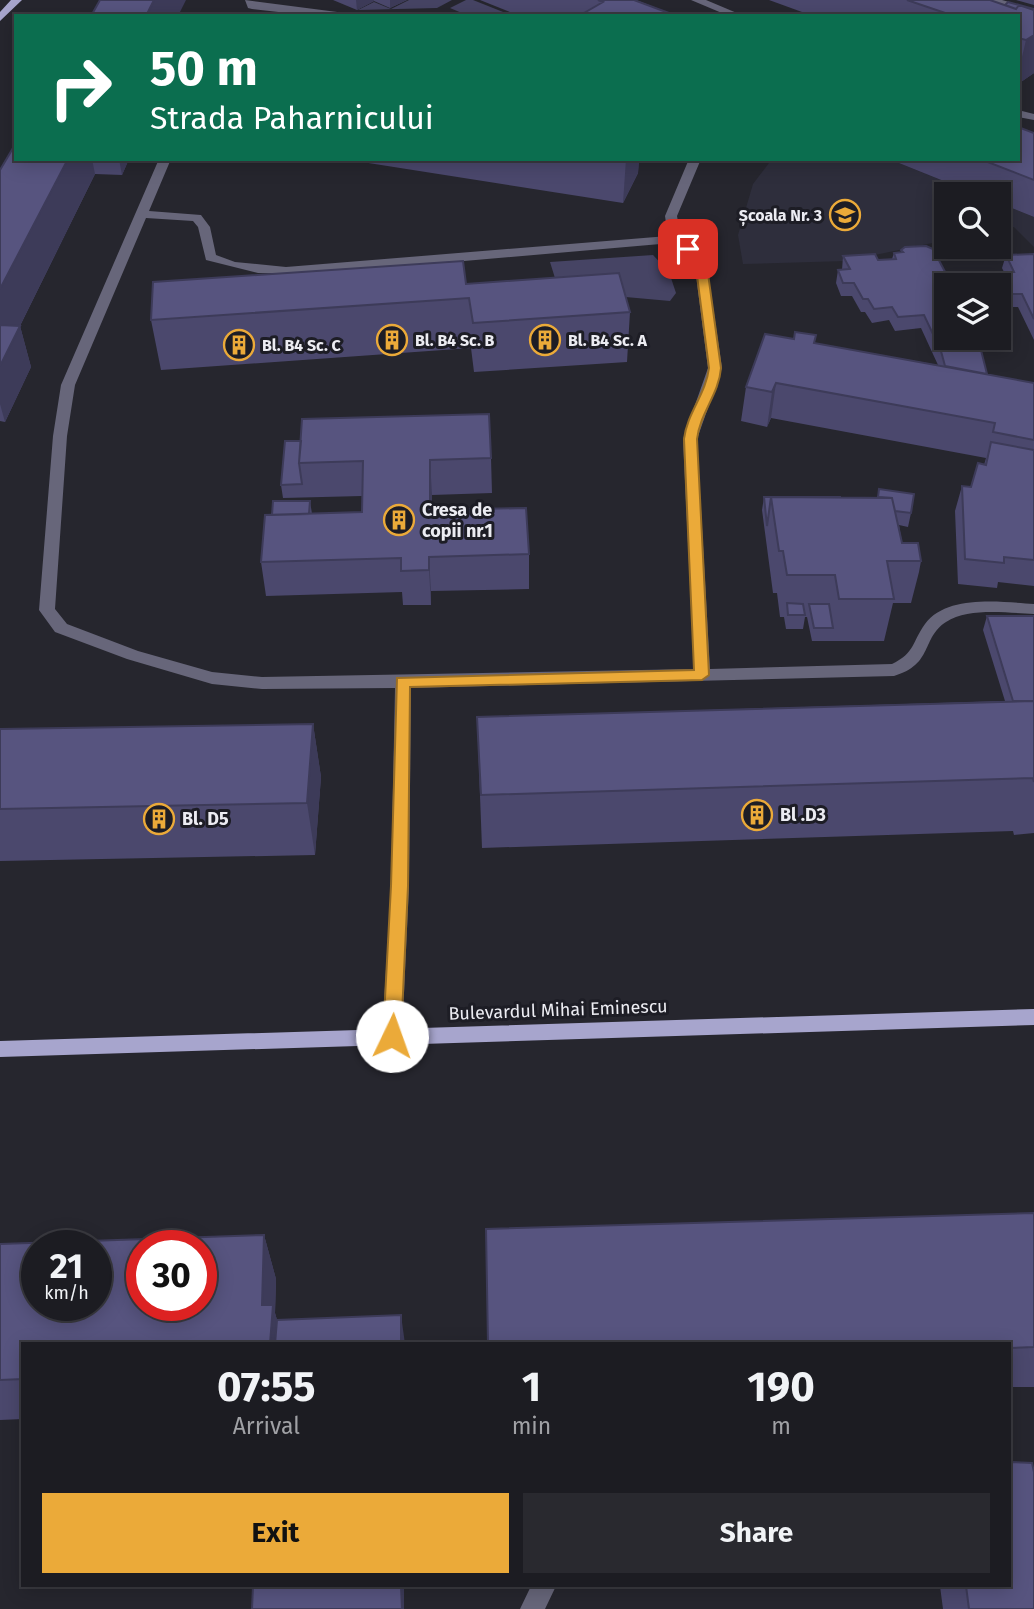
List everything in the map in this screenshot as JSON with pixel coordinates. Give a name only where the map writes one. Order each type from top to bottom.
[{"type":"main road","points":[[0,18],[17,0]]},
{"type":"main road","name":"Bulevardul Mihai Eminescu","points":[[0,1049],[1034,1017]]},
{"type":"street","points":[[696,0],[734,14]]},
{"type":"street","points":[[990,0],[1034,12]]},
{"type":"street","points":[[251,3],[331,14]]},
{"type":"street","points":[[164,161],[68,384],[60,436],[47,586],[47,610],[61,628],[133,655],[212,678],[262,683],[403,682],[894,670],[911,663],[923,650],[931,626],[944,615],[962,610],[1034,609]]},
{"type":"street","points":[[675,240],[671,216],[694,161]]},
{"type":"street","points":[[142,214],[197,218],[204,227],[210,257],[228,266],[253,270],[319,268],[675,240],[700,259],[715,368],[713,383],[692,421],[690,439],[702,675]]},
{"type":"street","points":[[392,1036],[400,886],[403,682]]},
{"type":"street","points":[[532,1609],[543,1587]]},
{"type":"shaded area","points":[[409,0],[452,0],[437,8],[358,10],[374,2],[391,9]]},
{"type":"shaded area","points":[[466,0],[473,0],[508,14],[464,14],[450,8]]},
{"type":"shaded area","name":"Școala Nr. 3","points":[[770,161],[894,161],[946,182],[934,182],[934,243],[846,261],[743,264],[738,235],[753,184]]},
{"type":"shaded area","points":[[1011,208],[1034,217],[1034,247],[1014,227],[1011,228]]},
{"type":"shaded area","points":[[653,255],[669,272],[676,293],[670,301],[559,291],[550,262]]},
{"type":"building","points":[[100,0],[154,0],[147,14],[92,14]]},
{"type":"building","points":[[598,0],[634,0],[672,14],[584,13],[603,2]]},
{"type":"building","points":[[907,0],[990,0],[1016,9],[1019,5],[1034,10],[1034,35],[1026,40],[1020,38],[1020,14],[948,14]]},
{"type":"building","points":[[1008,2],[1034,9],[1034,10],[1019,5],[1016,9],[1005,5]]},
{"type":"building","points":[[1020,128],[1034,133],[1034,180],[985,161],[1020,161]]},
{"type":"building","points":[[14,146],[14,161],[67,161],[0,289],[0,170]]},
{"type":"building","points":[[926,246],[933,249],[934,259],[938,259],[946,273],[934,273],[934,336],[924,315],[898,317],[892,307],[874,309],[868,299],[863,299],[854,283],[843,283],[838,270],[850,269],[843,256],[875,254],[878,260],[896,259],[894,253],[903,252],[901,250],[905,247]]},
{"type":"building","points":[[1034,254],[1034,319],[1022,294],[1011,294],[1011,273],[998,272],[1014,272],[1008,259],[1011,259],[1011,255]]},
{"type":"building","points":[[463,261],[466,284],[619,273],[630,312],[473,323],[469,298],[151,320],[153,282]]},
{"type":"building","points":[[0,325],[20,326],[0,366]]},
{"type":"building","points":[[795,332],[816,335],[814,343],[1034,383],[1034,440],[993,432],[995,423],[776,383],[772,392],[746,387],[765,334],[794,339]]},
{"type":"building","points":[[981,350],[987,374],[945,366],[941,351]]},
{"type":"building","points":[[489,414],[491,458],[430,460],[430,510],[526,508],[529,554],[429,557],[429,570],[401,571],[401,558],[261,562],[265,515],[362,512],[363,461],[299,463],[302,419]]},
{"type":"building","points":[[285,441],[301,441],[299,463],[302,484],[281,485]]},
{"type":"building","points":[[991,442],[1034,450],[1034,560],[1004,557],[1004,563],[965,559],[962,486],[971,487],[978,463],[986,465]]},
{"type":"building","points":[[879,489],[914,494],[911,513],[895,511],[892,498],[878,497]]},
{"type":"building","points":[[764,497],[771,497],[767,526]]},
{"type":"building","points":[[771,497],[892,498],[902,543],[918,543],[921,561],[887,561],[894,599],[839,599],[835,575],[787,575],[783,551],[779,551]]},
{"type":"building","points":[[273,501],[310,501],[309,514],[272,515]]},
{"type":"building","points":[[787,603],[803,604],[805,615],[788,615]]},
{"type":"building","points":[[809,604],[829,604],[833,628],[814,628]]},
{"type":"building","points":[[987,616],[1034,616],[1034,701],[1013,701]]},
{"type":"building","points":[[1034,701],[1034,782],[1033,778],[481,795],[477,717]]},
{"type":"building","points":[[313,724],[307,803],[0,809],[0,729]]},
{"type":"building","points":[[1034,1213],[1034,1347],[1011,1348],[1011,1342],[488,1342],[486,1229]]},
{"type":"building","points":[[264,1235],[262,1305],[273,1305],[270,1342],[21,1342],[21,1379],[0,1380],[0,1244],[21,1243],[21,1321],[112,1321],[112,1240],[126,1240],[126,1321],[217,1321],[217,1237]]},
{"type":"building","points":[[401,1315],[401,1342],[275,1342],[277,1320]]},
{"type":"building","points":[[1011,1462],[1032,1463],[1034,1609],[969,1609],[966,1587],[1011,1587]]},
{"type":"building","points":[[253,1587],[401,1587],[402,1609],[252,1609]]},
{"type":"place","name":"Școala Nr. 3","points":[[845,215]]},
{"type":"place","name":"Bl. B4 Sc. B","points":[[392,340]]},
{"type":"place","name":"Bl. B4 Sc. A","points":[[545,340]]},
{"type":"place","name":"Bl. B4 Sc. C","points":[[239,345]]},
{"type":"place","name":"Cresa de copii nr.1","points":[[399,520]]},
{"type":"place","name":"Bl .D3","points":[[757,815]]},
{"type":"place","name":"Bl. D5","points":[[159,819]]},
{"type":"route","points":[[392,1036],[400,886],[403,682],[702,675],[690,439],[692,421],[713,383],[715,368],[700,259],[688,249]]}]
